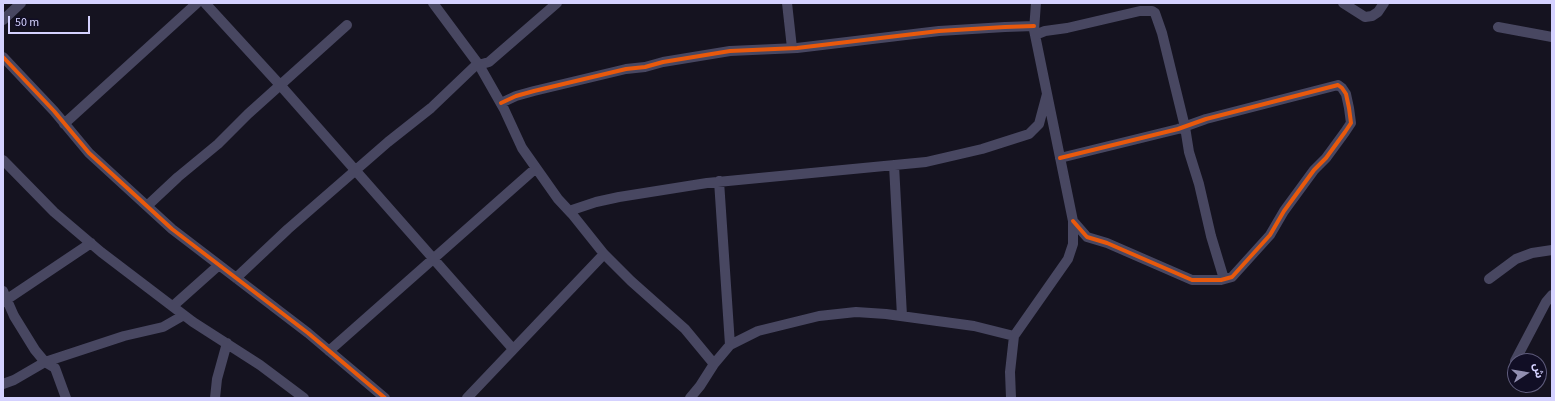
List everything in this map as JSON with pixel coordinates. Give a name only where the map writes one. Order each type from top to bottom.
[{"type":"street","points":[[3,20],[21,3]]},
{"type":"street","points":[[64,124],[197,3]]},
{"type":"street","points":[[205,3],[281,86],[355,172],[513,349]]},
{"type":"street","points":[[433,3],[479,65],[501,103],[522,148],[558,199],[604,254],[631,282],[685,330],[714,364]]},
{"type":"street","points":[[236,278],[342,181],[355,172],[388,142],[431,108],[475,66],[489,62],[557,3]]},
{"type":"street","points":[[787,3],[792,48]]},
{"type":"street","points":[[1012,398],[1010,372],[1014,336],[1068,259],[1073,244],[1073,221],[1035,31],[1036,3]]},
{"type":"street","points":[[1343,3],[1365,17],[1372,16],[1378,12],[1384,3]]},
{"type":"street","points":[[501,103],[516,96],[534,91],[626,69],[645,67],[663,62],[730,51],[792,48],[939,31],[1005,26],[1035,31],[1045,31],[1066,28],[1140,11],[1152,11],[1158,19],[1185,127],[1189,152],[1224,279]]},
{"type":"street","points":[[147,206],[178,177],[218,144],[248,114],[281,86],[347,25]]},
{"type":"street","points":[[1498,27],[1552,37]]},
{"type":"street","points":[[3,57],[89,153],[172,229],[308,333],[385,398]]},
{"type":"street","points":[[1060,158],[1185,127],[1206,119],[1338,85],[1346,94],[1352,123],[1326,158],[1314,170],[1284,211],[1270,235],[1232,277],[1204,281],[1192,280],[1107,243],[1087,237],[1073,221]]},
{"type":"street","points":[[569,211],[596,202],[619,197],[720,181],[926,162],[982,149],[1029,134],[1039,124],[1047,94]]},
{"type":"street","points":[[3,160],[54,212],[91,243],[184,315],[260,365],[304,398]]},
{"type":"street","points":[[894,165],[902,316]]},
{"type":"street","points":[[329,351],[536,168]]},
{"type":"street","points":[[720,181],[730,345]]},
{"type":"street","points":[[66,398],[55,368],[45,362],[35,350],[5,298],[91,243]]},
{"type":"street","points":[[1489,279],[1516,259],[1552,250]]},
{"type":"street","points":[[467,398],[604,254]]},
{"type":"street","points":[[173,306],[219,265]]},
{"type":"street","points":[[1520,353],[1546,302],[1552,295]]},
{"type":"street","points":[[690,398],[700,386],[714,364],[730,345],[758,330],[819,316],[856,312],[902,316],[974,326],[1014,336]]},
{"type":"street","points":[[3,384],[14,380],[45,362],[124,336],[163,327],[184,315]]},
{"type":"street","points":[[215,398],[217,379],[227,344]]},
{"type":"cycle path","points":[[501,103],[516,96],[534,91],[626,69],[645,67],[663,62],[730,51],[797,48],[939,31],[1034,26]]},
{"type":"cycle path","points":[[3,57],[54,111],[89,153],[172,229],[308,333],[385,398]]},
{"type":"cycle path","points":[[1060,158],[1178,129],[1206,119],[1338,85],[1346,94],[1349,108],[1351,123],[1345,132],[1326,158],[1314,170],[1284,211],[1270,235],[1232,277],[1221,280],[1192,280],[1107,243],[1087,237],[1073,221]]}]
